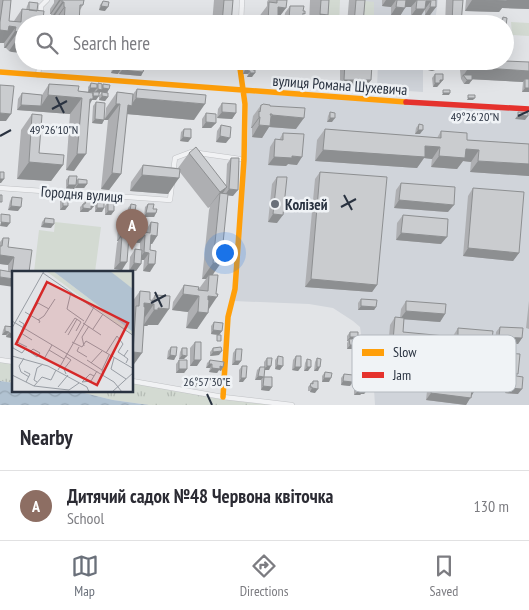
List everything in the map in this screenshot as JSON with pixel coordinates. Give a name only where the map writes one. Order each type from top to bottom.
[{"type":"main road","points":[[223,397],[228,317],[235,289],[244,160],[246,104],[240,70]]},
{"type":"main road","name":"вулиця Романа Шухевича","points":[[0,72],[244,91],[529,109]]},
{"type":"street","points":[[40,15],[41,6],[47,0]]},
{"type":"street","points":[[241,15],[242,0]]},
{"type":"street","points":[[38,75],[39,70]]},
{"type":"street","name":"Городня вулиця","points":[[0,188],[170,200],[175,158],[192,152],[244,160]]},
{"type":"street","points":[[134,381],[223,397],[292,405]]},
{"type":"shaded area","points":[[363,0],[438,0],[436,15],[362,15]]},
{"type":"shaded area","points":[[378,70],[423,70],[423,92],[377,89]]},
{"type":"shaded area","points":[[246,93],[529,111],[529,405],[375,405],[374,392],[516,392],[516,335],[361,335],[360,327],[333,308],[309,304],[234,301],[246,160],[248,104]]},
{"type":"green space","points":[[324,0],[340,0],[339,15],[323,15]]},
{"type":"green space","points":[[364,1],[374,2],[374,15],[364,15]]},
{"type":"green space","points":[[514,22],[529,23],[529,36],[514,35]]},
{"type":"green space","points":[[55,222],[101,227],[95,271],[34,271],[39,230],[54,232]]},
{"type":"green space","points":[[0,362],[12,364],[12,383],[0,381]]},
{"type":"green space","points":[[134,383],[220,399],[271,405],[149,405],[113,400],[80,392],[134,392]]},
{"type":"water","points":[[0,381],[12,383],[12,392],[80,392],[113,400],[149,405],[0,405]]},
{"type":"building","points":[[3,0],[11,0],[9,21],[15,22],[15,27],[9,26],[8,31],[0,30]]},
{"type":"building","points":[[62,0],[84,0],[83,5],[80,5],[79,15],[64,15],[65,7],[64,2]]},
{"type":"building","points":[[224,0],[233,0],[232,15],[223,15]]},
{"type":"building","points":[[277,0],[287,0],[286,8],[278,7],[278,15],[268,15],[269,2],[277,3]]},
{"type":"building","points":[[321,0],[329,0],[328,15],[320,14]]},
{"type":"building","points":[[356,0],[365,0],[364,15],[355,15]]},
{"type":"building","points":[[397,0],[406,0],[405,8],[396,7]]},
{"type":"building","points":[[417,0],[436,0],[436,7],[430,7],[431,1],[426,1],[425,9],[416,9]]},
{"type":"building","points":[[453,0],[463,0],[462,15],[452,15]]},
{"type":"building","points":[[103,1],[109,2],[108,7],[101,6]]},
{"type":"building","points":[[29,2],[38,3],[37,11],[29,10]]},
{"type":"building","points":[[290,6],[304,6],[303,11],[305,11],[305,14],[289,15]]},
{"type":"building","points":[[22,9],[44,11],[44,15],[22,15]]},
{"type":"building","points":[[514,61],[529,62],[529,71],[514,70]]},
{"type":"building","points":[[122,70],[144,70],[143,72]]},
{"type":"building","points":[[245,70],[255,70],[255,73],[250,73],[250,71]]},
{"type":"building","points":[[345,70],[372,70],[371,80],[344,80]]},
{"type":"building","points":[[435,74],[443,74],[443,80],[440,80],[440,83],[435,83]]},
{"type":"building","points":[[463,75],[472,75],[472,80],[467,80]]},
{"type":"building","points":[[525,79],[529,79],[529,88],[525,88]]},
{"type":"building","points":[[91,83],[97,84],[97,88],[90,88]]},
{"type":"building","points":[[98,83],[102,84],[102,90],[98,89]]},
{"type":"building","points":[[49,84],[79,86],[78,91],[93,93],[93,99],[90,99],[86,154],[77,154],[82,98],[48,95]]},
{"type":"building","points":[[103,84],[110,85],[109,89],[103,88]]},
{"type":"building","points":[[0,85],[14,86],[11,114],[0,113]]},
{"type":"building","points":[[137,89],[206,95],[205,104],[136,98]]},
{"type":"building","points":[[443,90],[450,90],[450,93],[443,93]]},
{"type":"building","points":[[93,92],[99,92],[99,96],[93,96]]},
{"type":"building","points":[[102,92],[108,93],[108,97],[102,96]]},
{"type":"building","points":[[117,92],[133,94],[132,106],[128,105],[121,174],[112,173],[120,104],[116,104]]},
{"type":"building","points":[[22,93],[42,95],[41,106],[21,105]]},
{"type":"building","points":[[468,95],[475,95],[475,98],[468,98]]},
{"type":"building","points":[[96,102],[105,103],[104,120],[95,119]]},
{"type":"building","points":[[222,103],[236,104],[236,113],[222,112]]},
{"type":"building","points":[[263,104],[305,108],[304,118],[270,114],[270,126],[259,125],[259,111]]},
{"type":"building","points":[[330,112],[335,113],[335,118],[330,118]]},
{"type":"building","points":[[518,112],[528,113],[528,116],[518,115]]},
{"type":"building","points":[[206,113],[216,114],[216,123],[206,122]]},
{"type":"building","points":[[32,114],[42,115],[39,153],[64,155],[63,165],[29,162]]},
{"type":"building","points":[[419,124],[423,125],[423,130],[418,130]]},
{"type":"building","points":[[221,125],[231,127],[230,138],[220,136]]},
{"type":"building","points":[[184,129],[191,129],[191,138],[183,137]]},
{"type":"building","points":[[325,129],[441,138],[441,131],[467,133],[467,140],[529,144],[529,164],[478,161],[479,150],[466,149],[465,158],[439,156],[440,147],[425,146],[425,157],[323,150]]},
{"type":"building","points":[[283,133],[304,134],[302,157],[274,157],[275,139],[283,140]]},
{"type":"building","points":[[196,147],[227,187],[220,192],[189,153]]},
{"type":"building","points":[[231,158],[239,158],[238,190],[229,189]]},
{"type":"building","points":[[143,165],[180,169],[179,178],[142,175]]},
{"type":"building","points":[[0,172],[4,172],[4,179],[0,179]]},
{"type":"building","points":[[320,172],[387,177],[377,285],[311,279]]},
{"type":"building","points":[[69,176],[77,176],[76,185],[68,185]]},
{"type":"building","points":[[277,177],[287,177],[283,215],[273,214]]},
{"type":"building","points":[[78,179],[87,180],[87,184],[78,184]]},
{"type":"building","points":[[401,183],[455,187],[454,205],[399,200]]},
{"type":"building","points":[[473,188],[524,192],[519,253],[468,248]]},
{"type":"building","points":[[220,193],[228,194],[221,263],[213,263]]},
{"type":"building","points":[[12,197],[22,198],[21,207],[11,206]]},
{"type":"building","points":[[63,197],[68,197],[68,206],[63,206]]},
{"type":"building","points":[[90,198],[94,198],[94,206],[91,206],[91,209],[83,208],[83,204],[85,204],[86,200],[90,200]]},
{"type":"building","points":[[97,200],[104,200],[104,208],[97,208]]},
{"type":"building","points":[[108,202],[114,202],[114,211],[108,211]]},
{"type":"building","points":[[131,204],[136,205],[135,211],[130,211]]},
{"type":"building","points":[[148,204],[154,204],[153,209],[157,209],[156,213],[146,213]]},
{"type":"building","points":[[1,214],[10,215],[10,223],[1,222]]},
{"type":"building","points":[[403,215],[448,219],[447,237],[401,233]]},
{"type":"building","points":[[45,218],[54,219],[54,224],[44,223]]},
{"type":"building","points":[[123,220],[131,221],[130,230],[137,231],[137,221],[145,222],[144,232],[150,233],[151,222],[158,223],[157,236],[151,235],[150,250],[156,251],[155,264],[148,264],[149,253],[144,252],[145,235],[122,233]]},
{"type":"building","points":[[122,236],[129,236],[127,262],[120,262]]},
{"type":"building","points":[[3,238],[9,238],[8,247],[32,250],[29,271],[12,271],[14,257],[0,255],[0,246],[2,246]]},
{"type":"building","points":[[135,249],[142,250],[141,264],[134,263]]},
{"type":"building","points":[[0,270],[12,272],[12,279],[0,277]]},
{"type":"building","points":[[209,275],[218,275],[216,294],[218,294],[217,297],[208,296],[208,313],[198,312],[199,296],[183,294],[184,285],[199,287],[198,290],[208,291]]},
{"type":"building","points":[[140,291],[150,292],[150,300],[155,301],[155,295],[170,296],[169,309],[158,308],[158,310],[154,310],[154,304],[144,303],[142,353],[134,352],[136,306],[139,306]]},
{"type":"building","points":[[361,299],[377,300],[376,307],[361,306]]},
{"type":"building","points":[[406,301],[446,304],[445,314],[406,311]]},
{"type":"building","points":[[395,317],[404,318],[403,332],[434,335],[394,335]]},
{"type":"building","points":[[214,322],[223,323],[222,331],[213,330]]},
{"type":"building","points":[[5,326],[12,327],[12,334],[5,331]]},
{"type":"building","points":[[500,327],[523,328],[522,338],[516,338],[516,335],[499,335]]},
{"type":"building","points":[[458,328],[493,331],[493,335],[458,335]]},
{"type":"building","points":[[350,332],[358,332],[358,335],[350,337]]},
{"type":"building","points":[[217,335],[221,335],[221,341],[217,341]]},
{"type":"building","points":[[195,342],[201,342],[201,360],[194,360]]},
{"type":"building","points":[[171,347],[177,347],[176,356],[170,355]]},
{"type":"building","points":[[221,347],[222,351],[213,352],[213,348]]},
{"type":"building","points":[[182,348],[187,348],[187,356],[182,355]]},
{"type":"building","points":[[236,349],[242,349],[241,361],[235,361]]},
{"type":"building","points":[[516,354],[520,354],[518,374],[516,374]]},
{"type":"building","points":[[278,356],[283,357],[283,366],[277,365]]},
{"type":"building","points":[[296,356],[301,356],[301,367],[295,367]]},
{"type":"building","points":[[267,358],[272,358],[271,366],[267,366]]},
{"type":"building","points":[[317,358],[321,359],[320,367],[317,367]]},
{"type":"building","points":[[307,359],[311,360],[311,367],[307,367]]},
{"type":"building","points":[[179,360],[187,360],[187,369],[179,369]]},
{"type":"building","points":[[210,360],[224,362],[223,367],[220,366],[220,369],[212,368],[212,364],[209,364]]},
{"type":"building","points":[[242,366],[247,366],[246,378],[241,378]]},
{"type":"building","points":[[260,367],[265,367],[264,377],[258,376]]},
{"type":"building","points":[[325,372],[332,373],[331,378],[324,378]]},
{"type":"building","points":[[344,374],[352,375],[352,382],[343,381]]},
{"type":"building","points":[[194,376],[199,376],[198,383],[193,383]]},
{"type":"building","points":[[516,376],[523,377],[522,389],[516,389]]},
{"type":"building","points":[[264,377],[272,377],[272,387],[263,386]]},
{"type":"building","points":[[313,381],[318,381],[318,389],[310,387]]},
{"type":"building","points":[[431,392],[472,392],[471,398]]},
{"type":"traffic: slow","points":[[223,397],[228,317],[235,289],[244,160],[245,104],[240,70]]},
{"type":"traffic: slow","points":[[0,72],[406,102]]},
{"type":"traffic: jam","points":[[406,102],[529,109]]},
{"type":"place","name":"Колізей","points":[[275,204]]},
{"type":"place","name":"Дитячий садок №48 Червона квіточка","points":[[132,250]]}]
